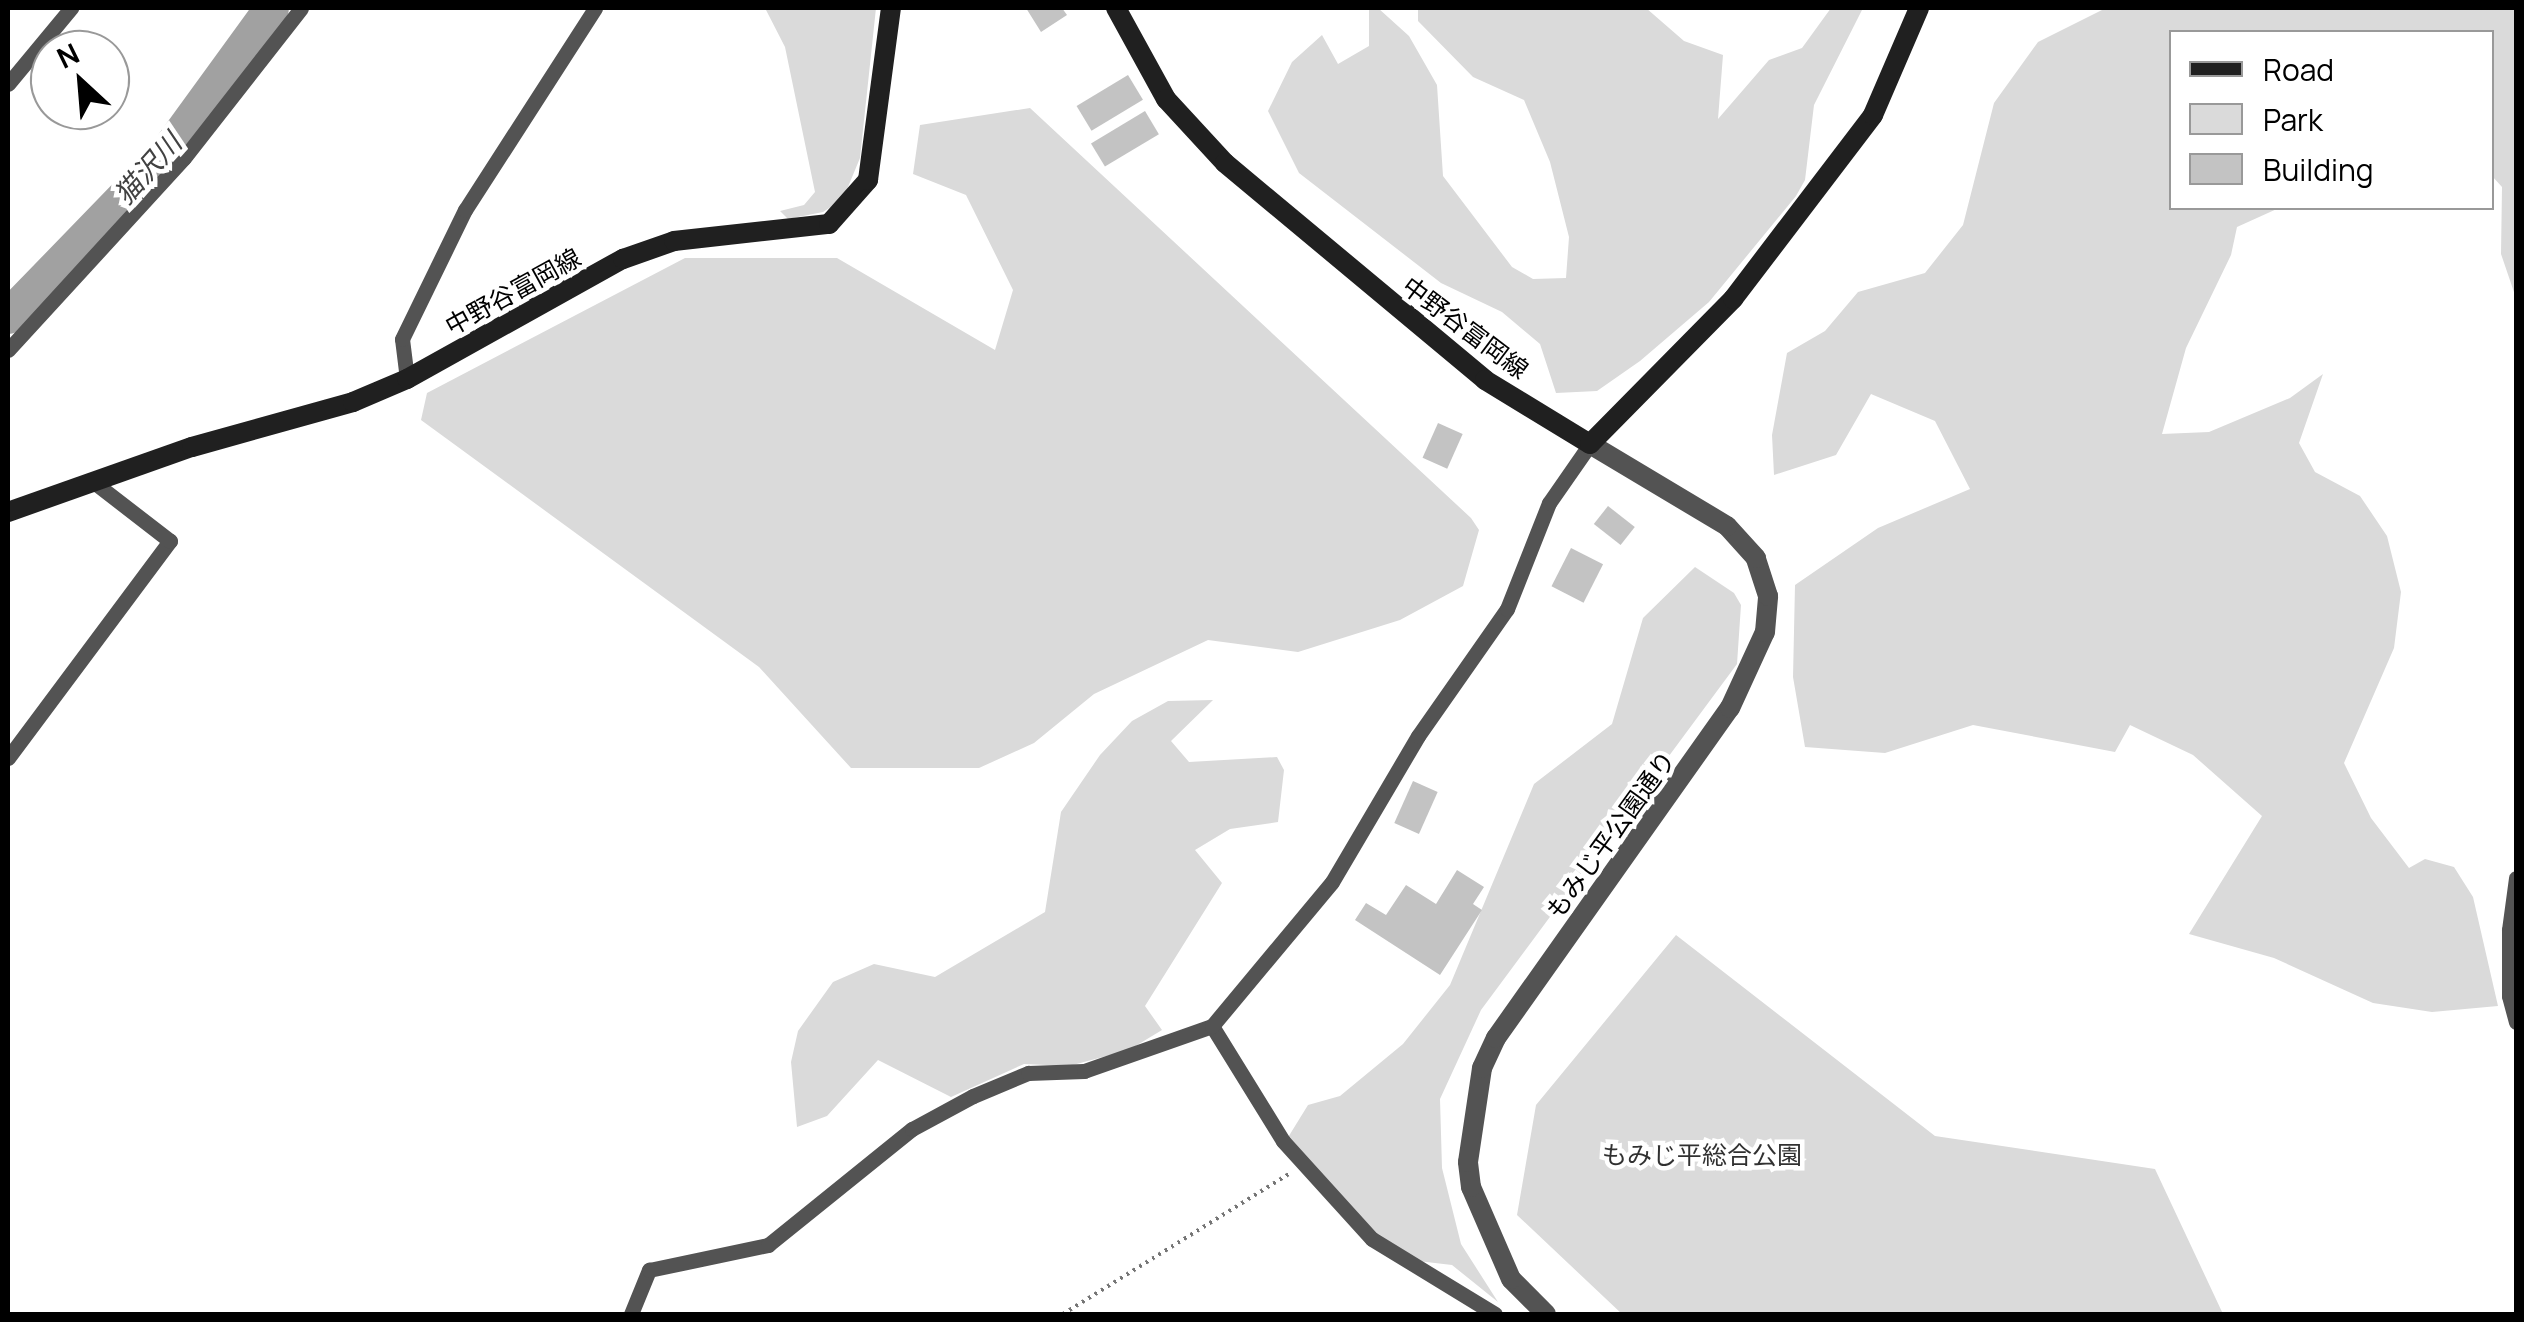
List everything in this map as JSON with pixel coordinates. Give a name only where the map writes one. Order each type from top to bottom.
[{"type":"main road","name":"中野谷富岡線","points":[[8,512],[90,480],[352,402],[406,379],[640,253],[674,241],[829,224],[859,198],[868,180],[891,8]]},
{"type":"main road","name":"中野谷富岡線","points":[[1116,8],[1166,99],[1225,162],[1485,380],[1590,444]]},
{"type":"main road","points":[[1590,444],[1734,298],[1873,115],[1919,8]]},
{"type":"street","points":[[8,84],[71,8]]},
{"type":"street","points":[[8,350],[184,158],[302,8]]},
{"type":"street","points":[[406,379],[402,339],[456,227],[596,8]]},
{"type":"street","points":[[631,1314],[649,1270],[768,1245],[912,1129],[973,1096],[1028,1073],[1084,1071],[1212,1026],[1332,882],[1418,736],[1507,609],[1549,503],[1590,444]]},
{"type":"street","name":"もみじ平公園通り","points":[[1543,1314],[1502,1263],[1471,1187],[1468,1162],[1482,1068],[1496,1038],[1730,708],[1766,632],[1768,596],[1756,558],[1727,526],[1590,444]]},
{"type":"street","points":[[8,758],[170,540],[90,480]]},
{"type":"street","points":[[2516,878],[2509,963],[2516,1022]]},
{"type":"street","points":[[1212,1026],[1255,1102],[1372,1239],[1496,1314]]},
{"type":"path","points":[[1063,1314],[1305,1165]]},
{"type":"green space","points":[[765,8],[876,8],[860,158],[843,199],[823,212],[788,219],[780,211],[804,205],[815,192],[785,47]]},
{"type":"green space","points":[[1369,8],[1378,8],[1409,36],[1437,85],[1443,176],[1512,267],[1533,279],[1566,278],[1569,237],[1550,162],[1524,100],[1473,77],[1418,21],[1418,8],[1646,8],[1684,41],[1723,55],[1718,119],[1769,60],[1802,48],[1831,8],[1863,8],[1814,105],[1805,180],[1796,196],[1709,302],[1640,361],[1597,391],[1556,393],[1540,344],[1502,312],[1441,283],[1299,173],[1268,111],[1292,62],[1322,35],[1338,64],[1369,46]]},
{"type":"green space","points":[[2106,8],[2516,8],[2516,298],[2501,254],[2502,187],[2494,178],[2494,30],[2169,30],[2169,210],[2275,210],[2237,227],[2231,255],[2186,348],[2162,434],[2209,432],[2290,398],[2323,374],[2299,443],[2315,472],[2360,496],[2387,536],[2401,592],[2394,648],[2344,763],[2371,818],[2409,868],[2425,859],[2454,867],[2473,897],[2498,1006],[2432,1012],[2373,1003],[2274,958],[2189,934],[2262,816],[2193,755],[2130,725],[2115,752],[1973,725],[1885,753],[1805,747],[1793,677],[1795,585],[1878,528],[1970,489],[1935,421],[1871,394],[1836,455],[1774,475],[1772,435],[1787,353],[1825,331],[1858,292],[1925,273],[1963,225],[1994,103],[2038,42]]},
{"type":"green space","points":[[1030,108],[1471,518],[1479,530],[1463,586],[1400,620],[1298,652],[1208,640],[1094,694],[1034,743],[979,768],[851,768],[759,667],[421,420],[427,393],[685,258],[837,258],[995,350],[1013,290],[966,195],[913,174],[920,125]]},
{"type":"green space","points":[[1695,567],[1734,593],[1741,605],[1737,664],[1481,1010],[1440,1099],[1442,1168],[1461,1244],[1498,1302],[1452,1265],[1418,1261],[1376,1234],[1287,1139],[1308,1105],[1340,1096],[1403,1044],[1450,985],[1534,784],[1612,724],[1643,618]]},
{"type":"green space","points":[[1213,700],[1171,741],[1189,762],[1277,757],[1284,770],[1278,822],[1230,829],[1195,850],[1222,883],[1145,1006],[1162,1030],[1129,1050],[1069,1066],[1024,1064],[951,1097],[878,1060],[827,1116],[797,1127],[791,1062],[798,1031],[833,982],[874,964],[935,977],[1045,912],[1061,812],[1100,755],[1132,721],[1168,701]]},
{"type":"green space","name":"もみじ平総合公園","points":[[1676,935],[1935,1136],[2155,1169],[2223,1314],[1622,1314],[1517,1215],[1536,1105]]},
{"type":"building","points":[[1026,8],[1062,8],[1067,15],[1041,32]]},
{"type":"building","points":[[1128,75],[1143,100],[1092,131],[1077,106]]},
{"type":"building","points":[[1145,111],[1159,134],[1105,167],[1091,143]]},
{"type":"building","points":[[1438,423],[1463,434],[1447,469],[1423,458]]},
{"type":"building","points":[[1608,506],[1635,527],[1621,545],[1594,524]]},
{"type":"building","points":[[1571,548],[1603,564],[1584,603],[1551,586]]},
{"type":"building","points":[[1413,781],[1438,792],[1419,834],[1394,823]]},
{"type":"building","points":[[1457,870],[1484,887],[1473,904],[1482,910],[1440,975],[1355,920],[1366,903],[1386,915],[1406,885],[1436,904]]},
{"type":"waterway","name":"猫沢川","points":[[8,316],[165,154],[271,8]]}]
